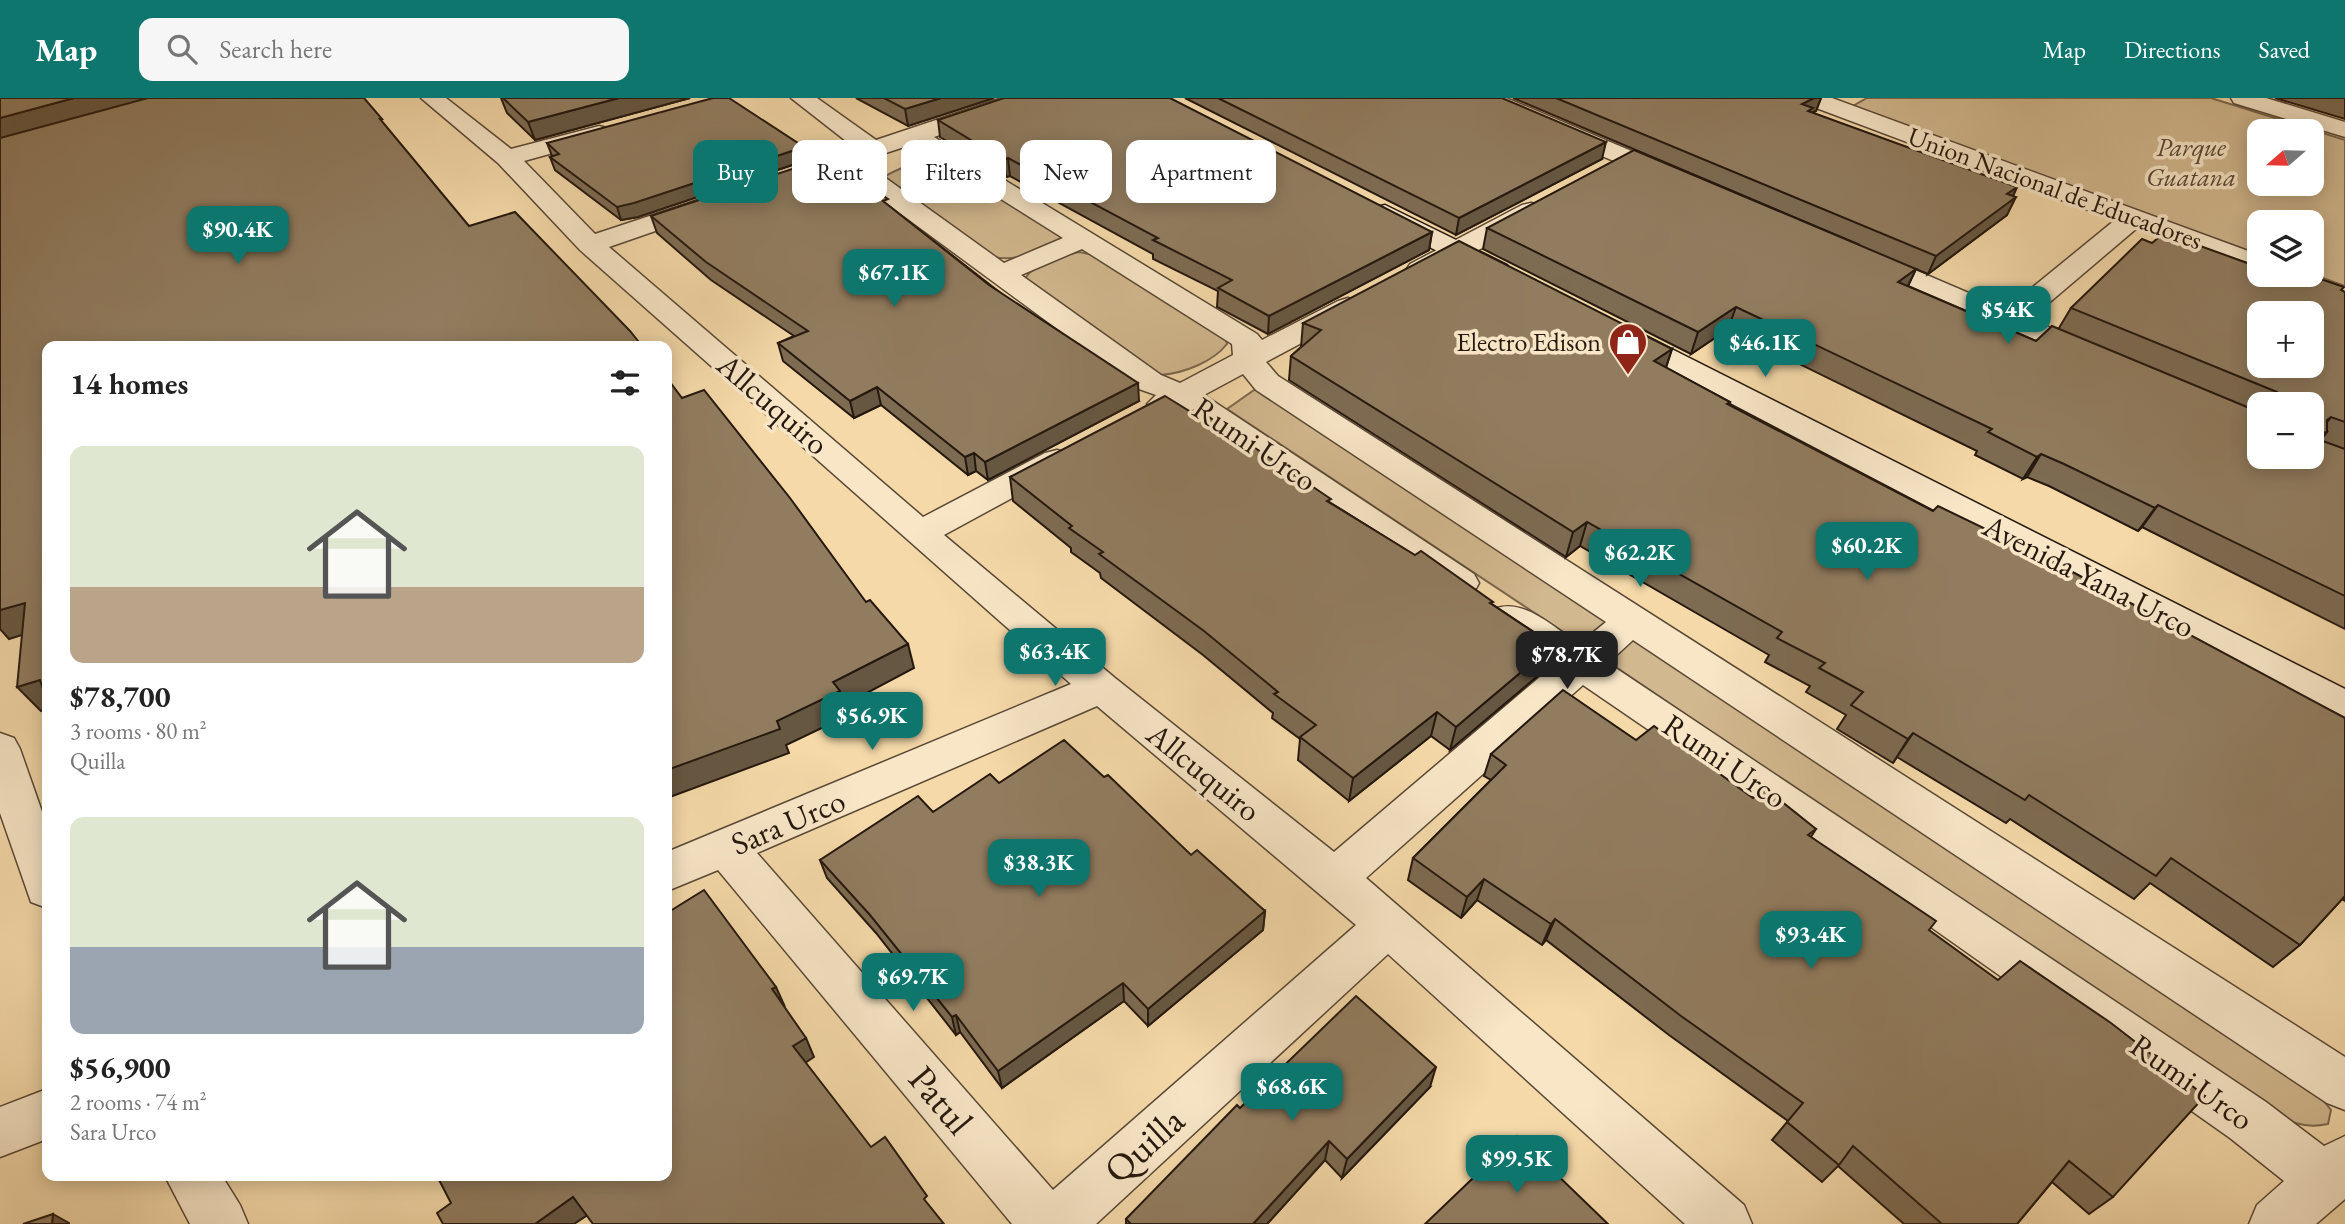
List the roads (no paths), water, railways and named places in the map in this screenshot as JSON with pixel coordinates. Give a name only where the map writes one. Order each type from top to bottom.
[{"type":"street","name":"Allcuquiro","points":[[432,98],[507,158],[590,244],[920,533],[1101,688],[1335,878],[1725,1224]]},
{"type":"street","name":"Rumi Urco","points":[[802,98],[844,140]]},
{"type":"street","points":[[887,144],[1025,98]]},
{"type":"street","points":[[1486,98],[1512,106],[1691,185]]},
{"type":"street","points":[[1512,106],[1549,98]]},
{"type":"street","name":"Union Nacional de Educadores","points":[[1811,98],[2247,259]]},
{"type":"street","points":[[2242,98],[2345,130]]},
{"type":"street","points":[[507,158],[623,126]]},
{"type":"street","name":"Rumi Urco","points":[[915,135],[1247,340],[1248,360],[1267,383],[1633,619],[2345,1086]]},
{"type":"street","points":[[1603,171],[1628,158]]},
{"type":"street","name":"Rumi Urco","points":[[887,178],[1001,274],[1150,382],[1182,394],[2248,1120],[2335,1171]]},
{"type":"street","points":[[1134,419],[1555,198]]},
{"type":"street","points":[[1359,200],[1519,282]]},
{"type":"street","points":[[590,244],[714,203]]},
{"type":"street","points":[[2010,321],[2134,217]]},
{"type":"street","points":[[1001,274],[1083,239]]},
{"type":"street","points":[[1844,250],[2110,364]]},
{"type":"street","name":"Avenida Yana Urco","points":[[1593,320],[2345,707]]},
{"type":"street","points":[[920,533],[1087,445]]},
{"type":"street","points":[[1335,878],[1633,619]]},
{"type":"street","name":"Sara Urco","points":[[672,870],[1101,688]]},
{"type":"street","points":[[0,749],[42,861]]},
{"type":"street","name":"Patul","points":[[726,848],[1046,1224]]},
{"type":"street","name":"Quilla","points":[[1056,1224],[1388,924]]},
{"type":"street","points":[[0,1132],[42,1116]]},
{"type":"street","points":[[2276,1224],[2335,1171]]},
{"type":"street","points":[[194,1181],[221,1224]]},
{"type":"place","name":"Electro Edison","points":[[1628,376]]},
{"type":"park label","name":"Parque Guatana","points":[[2191,162]]}]
